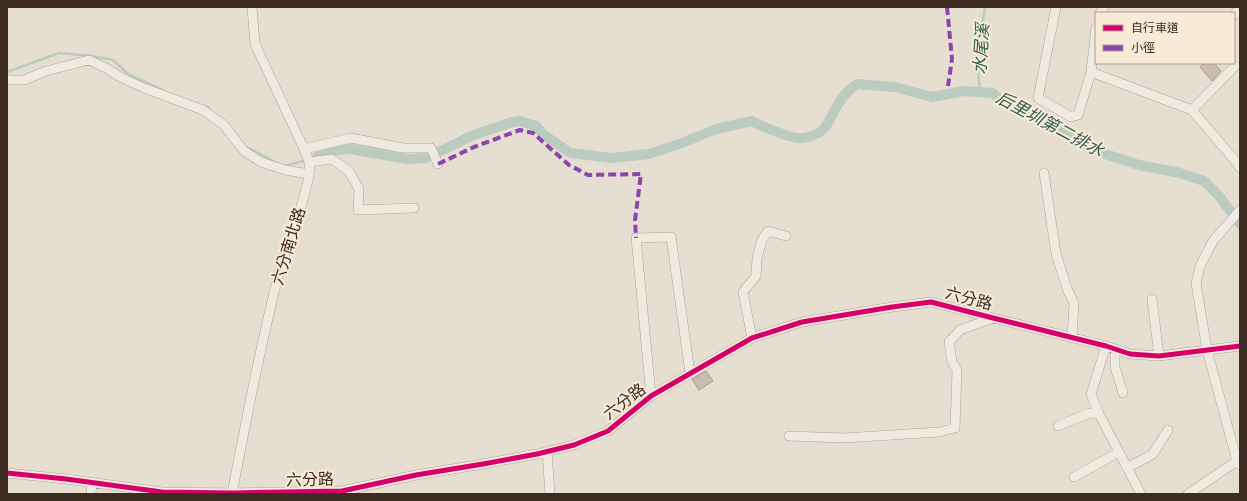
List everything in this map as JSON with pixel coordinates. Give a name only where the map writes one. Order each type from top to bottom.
[{"type":"street","name":"六分南北路","points":[[232,494],[246,421],[278,276],[306,190],[309,174],[309,162],[304,148],[255,44],[252,7]]},
{"type":"street","points":[[1056,7],[1038,98],[1071,117],[1078,115],[1091,72],[1095,37]]},
{"type":"street","points":[[7,80],[24,80],[46,71],[89,60],[106,68],[120,78],[203,110],[224,125],[244,151],[261,162],[285,170],[309,174]]},
{"type":"street","points":[[1192,110],[1236,67]]},
{"type":"street","points":[[1091,72],[1192,110],[1240,168]]},
{"type":"street","points":[[304,148],[351,138],[403,148],[431,148],[438,164]]},
{"type":"street","points":[[309,162],[332,159],[349,172],[359,189],[358,210],[414,208]]},
{"type":"street","points":[[1044,173],[1056,254],[1068,291],[1074,303],[1072,338]]},
{"type":"street","points":[[1188,494],[1239,462],[1207,350],[1196,283],[1200,266],[1213,241],[1240,211]]},
{"type":"street","points":[[752,338],[743,292],[756,276],[757,258],[762,240],[768,231],[786,236]]},
{"type":"street","points":[[652,396],[636,238],[671,237],[690,373]]},
{"type":"street","points":[[1152,299],[1159,356]]},
{"type":"street","name":"六分路","points":[[7,473],[162,492],[232,494],[342,492],[416,475],[547,452],[574,445],[608,431],[652,396],[752,338],[802,322],[931,302],[1111,347],[1130,354],[1159,356],[1240,346]]},
{"type":"street","points":[[789,436],[844,438],[939,432],[955,428],[957,370],[952,362],[949,342],[960,330],[993,318]]},
{"type":"street","points":[[1111,347],[1123,393]]},
{"type":"street","points":[[1111,347],[1091,394],[1099,414],[1141,494]]},
{"type":"street","points":[[1058,426],[1089,413],[1099,414]]},
{"type":"street","points":[[1127,468],[1153,454],[1168,430]]},
{"type":"street","points":[[547,452],[550,494]]},
{"type":"street","points":[[1074,477],[1118,452]]},
{"type":"street","points":[[91,494],[92,483]]},
{"type":"building","points":[[1203,64],[1215,64],[1221,71],[1212,81],[1200,67]]},
{"type":"building","points":[[706,371],[713,381],[699,390],[692,379]]},
{"type":"waterway","name":"水尾溪","points":[[980,92],[977,60],[985,7]]},
{"type":"waterway","name":"后里圳第二排水","points":[[7,72],[59,53],[91,56],[113,60],[128,74],[162,90]]},
{"type":"waterway","name":"后里圳第二排水","points":[[317,157],[337,150],[351,149],[407,159],[426,158],[474,135],[512,122],[520,121],[536,126],[543,134],[570,153],[613,158],[649,154],[682,143],[716,129],[752,121],[768,129],[789,136],[799,138],[810,136],[824,129],[845,94],[857,84],[895,87],[932,97],[964,91],[993,93],[999,99],[1014,105],[1078,141],[1105,154],[1139,165],[1180,173],[1204,181],[1219,196],[1240,224]]},
{"type":"waterway","name":"后里圳第二排水","points":[[204,106],[208,107],[212,112]]},
{"type":"waterway","name":"后里圳第二排水","points":[[243,145],[279,164]]},
{"type":"waterway","name":"后里圳第二排水","points":[[284,166],[303,161]]},
{"type":"marked path","points":[[947,7],[952,59],[948,86]]},
{"type":"marked path","points":[[438,164],[474,147],[520,130],[533,133],[569,165],[588,175],[641,174],[635,220],[636,238]]},
{"type":"cycle path","points":[[7,473],[66,479],[162,492],[233,493],[342,491],[416,475],[537,454],[574,445],[608,431],[651,396],[752,338],[802,322],[931,302],[1106,346],[1130,354],[1159,356],[1240,346]]}]
